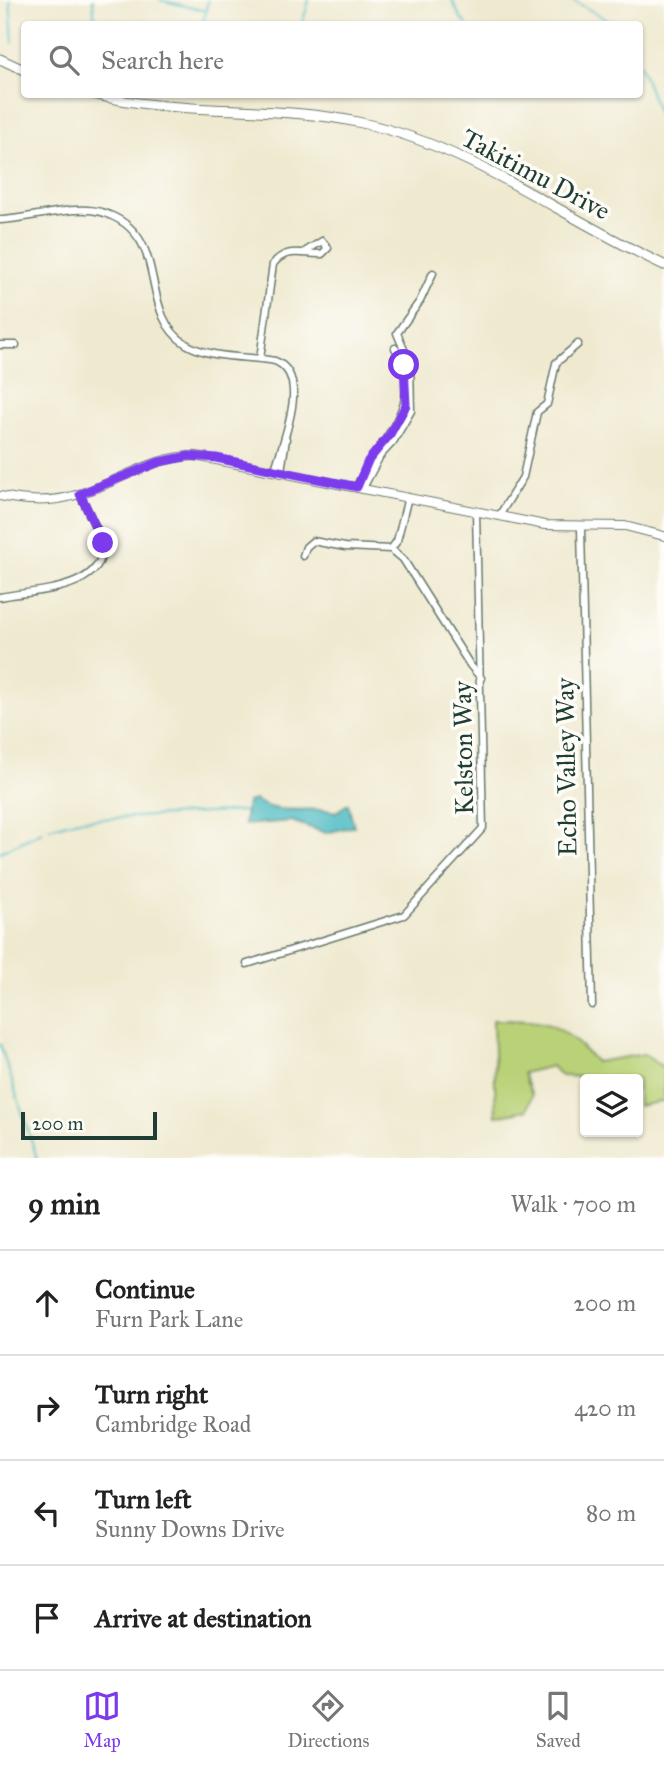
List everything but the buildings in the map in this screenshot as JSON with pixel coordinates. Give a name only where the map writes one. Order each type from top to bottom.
[{"type":"highway","points":[[0,58],[21,68]]},
{"type":"highway","name":"Takitimu Drive","points":[[117,98],[165,106],[316,115],[404,134],[463,158],[664,265]]},
{"type":"main road","points":[[0,496],[36,501],[80,494],[159,462],[182,456],[216,458],[499,516],[581,528],[625,526],[664,536]]},
{"type":"street","points":[[0,220],[85,210],[99,211],[122,222],[146,248],[161,312],[178,338],[202,351],[280,363],[293,380],[294,390],[278,470]]},
{"type":"street","points":[[260,359],[273,264],[281,255],[306,251]]},
{"type":"street","points":[[360,488],[380,456],[393,442],[411,411],[410,364],[397,333],[420,301],[433,273]]},
{"type":"street","points":[[499,516],[523,477],[537,412],[547,404],[556,363],[578,344]]},
{"type":"street","points":[[0,345],[16,345]]},
{"type":"street","points":[[360,488],[368,461],[390,434],[406,405],[404,365],[395,348]]},
{"type":"street","points":[[0,597],[69,586],[83,579],[97,562],[103,543],[80,494]]},
{"type":"street","points":[[391,549],[397,541],[408,497]]},
{"type":"street","name":"Kelston Way","points":[[247,964],[404,915],[477,838],[485,817],[476,511]]},
{"type":"street","name":"Echo Valley Way","points":[[581,528],[592,1005]]},
{"type":"street","points":[[303,556],[309,542],[317,540],[345,548],[391,549],[403,559],[470,666],[481,678]]},
{"type":"green space","points":[[493,1020],[528,1021],[551,1026],[571,1038],[596,1062],[644,1054],[664,1068],[664,1101],[643,1105],[643,1074],[561,1076],[552,1066],[523,1073],[532,1095],[527,1110],[496,1116]]},
{"type":"water","points":[[255,800],[273,808],[336,812],[348,804],[354,826],[326,833],[291,821],[244,825],[247,802]]},
{"type":"waterway","points":[[10,0],[13,42]]},
{"type":"waterway","points":[[93,0],[95,21]]},
{"type":"waterway","points":[[160,0],[206,11]]},
{"type":"waterway","points":[[204,21],[208,0]]},
{"type":"waterway","points":[[303,21],[309,0]]},
{"type":"waterway","points":[[452,0],[464,21]]},
{"type":"waterway","points":[[572,0],[610,21]]},
{"type":"waterway","points":[[643,73],[664,129]]},
{"type":"waterway","points":[[49,828],[78,820],[245,811]]},
{"type":"waterway","points":[[0,852],[42,832]]},
{"type":"waterway","points":[[0,1044],[37,1158]]},
{"type":"route","points":[[103,543],[80,494],[176,457],[216,458],[357,487],[368,461],[390,434],[406,405],[404,365]]}]
